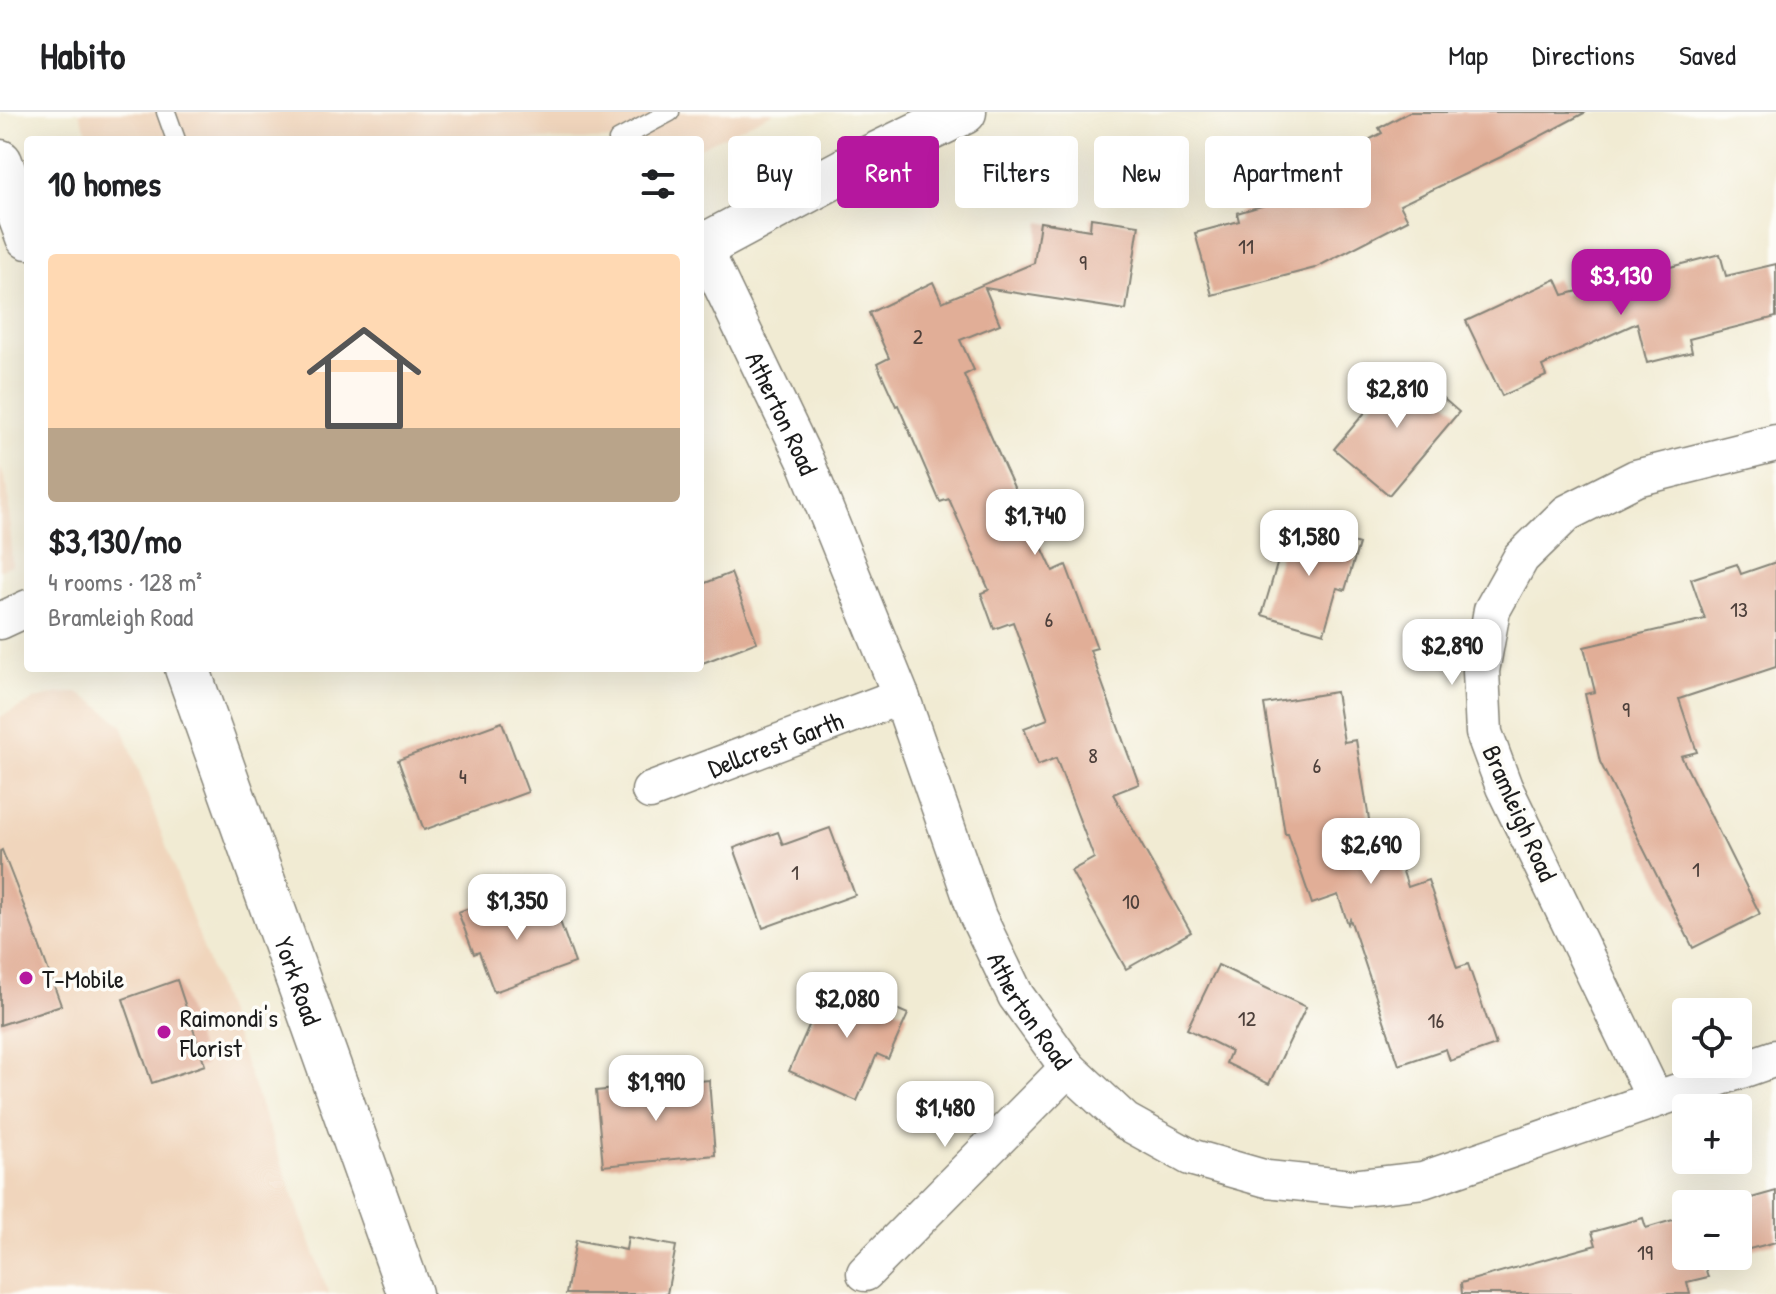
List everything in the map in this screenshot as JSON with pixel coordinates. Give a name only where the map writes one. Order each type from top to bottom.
[{"type":"main road","points":[[704,243],[964,112]]},
{"type":"main road","points":[[0,162],[24,226]]},
{"type":"main road","name":"York Road","points":[[188,672],[410,1294]]},
{"type":"street","name":"Atherton Road","points":[[704,251],[806,462],[901,696],[978,917],[1016,996],[1068,1068],[1125,1121],[1190,1157],[1267,1179],[1352,1188],[1423,1180],[1776,1058]]},
{"type":"street","name":"Bramleigh Road","points":[[1655,1099],[1504,787],[1484,733],[1481,671],[1492,610],[1521,558],[1567,513],[1636,478],[1776,443]]},
{"type":"street","points":[[0,621],[24,610]]},
{"type":"street","name":"Dellcrest Garth","points":[[650,791],[901,696]]},
{"type":"street","points":[[865,1273],[1068,1068]]},
{"type":"lane","points":[[166,112],[175,136]]},
{"type":"lane","points":[[648,133],[670,112]]},
{"type":"shaded area","points":[[79,112],[774,112],[704,146],[704,136],[88,136]]},
{"type":"shaded area","points":[[0,466],[8,490],[12,565],[0,570]]},
{"type":"shaded area","points":[[59,693],[77,693],[94,702],[122,725],[329,1294],[0,1294],[0,717],[36,699]]},
{"type":"building","points":[[1409,112],[1586,112],[1400,205],[1408,220],[1315,268],[1212,295],[1195,233],[1239,221],[1237,213],[1255,208],[1371,208],[1371,139],[1382,133],[1379,128]]},
{"type":"building","points":[[1091,218],[1139,225],[1126,310],[985,288],[1000,324],[960,340],[974,370],[964,375],[1005,468],[1053,571],[1066,565],[1097,648],[1090,650],[1139,784],[1113,794],[1191,932],[1126,969],[1071,871],[1094,858],[1056,758],[1038,765],[1024,728],[1048,719],[1013,622],[994,629],[981,593],[989,590],[949,499],[940,502],[877,364],[889,358],[869,313],[933,282],[942,302],[1034,263],[1040,222],[1090,230]]},
{"type":"building","points":[[1720,254],[1726,276],[1776,264],[1776,317],[1689,339],[1692,352],[1647,363],[1637,323],[1542,366],[1546,376],[1502,396],[1466,321],[1556,279],[1563,295]]},
{"type":"building","points":[[1405,365],[1459,412],[1389,495],[1334,449]]},
{"type":"building","points":[[1289,524],[1359,544],[1345,590],[1337,588],[1324,633],[1262,615]]},
{"type":"building","points":[[1776,562],[1776,667],[1679,699],[1697,752],[1681,756],[1760,914],[1693,948],[1600,762],[1585,694],[1595,692],[1584,647],[1705,619],[1691,579],[1737,564],[1741,574]]},
{"type":"building","points":[[731,573],[757,642],[704,662],[704,583]]},
{"type":"building","points":[[1336,692],[1344,742],[1356,740],[1373,844],[1392,838],[1408,887],[1428,880],[1457,968],[1468,964],[1496,1045],[1450,1061],[1446,1049],[1399,1065],[1350,919],[1348,924],[1338,895],[1312,904],[1288,834],[1285,834],[1264,704]]},
{"type":"building","points":[[502,722],[528,792],[424,830],[398,760]]},
{"type":"building","points":[[830,828],[855,895],[763,928],[734,848],[778,832],[783,845]]},
{"type":"building","name":"T-Mobile","points":[[0,851],[61,1005],[0,1025]]},
{"type":"building","points":[[494,899],[501,917],[552,899],[575,963],[494,992],[479,952],[474,954],[458,912]]},
{"type":"building","points":[[1218,965],[1306,1007],[1269,1084],[1226,1063],[1231,1051],[1187,1029]]},
{"type":"building","name":"Raimondi's Florist","points":[[177,980],[205,1065],[152,1083],[123,999]]},
{"type":"building","points":[[829,980],[908,1014],[888,1059],[877,1054],[857,1101],[789,1071]]},
{"type":"building","points":[[709,1080],[715,1155],[603,1166],[596,1091]]},
{"type":"building","points":[[1776,1191],[1776,1242],[1752,1248],[1752,1198]]},
{"type":"building","points":[[1643,1218],[1646,1228],[1672,1220],[1672,1270],[1706,1270],[1708,1277],[1687,1282],[1690,1294],[1462,1294],[1461,1283],[1596,1245],[1592,1232]]},
{"type":"building","points":[[628,1237],[676,1246],[667,1294],[566,1294],[576,1240],[626,1250]]},
{"type":"place","name":"T-Mobile","points":[[26,978]]},
{"type":"place","name":"Raimondi's Florist","points":[[164,1032]]}]
